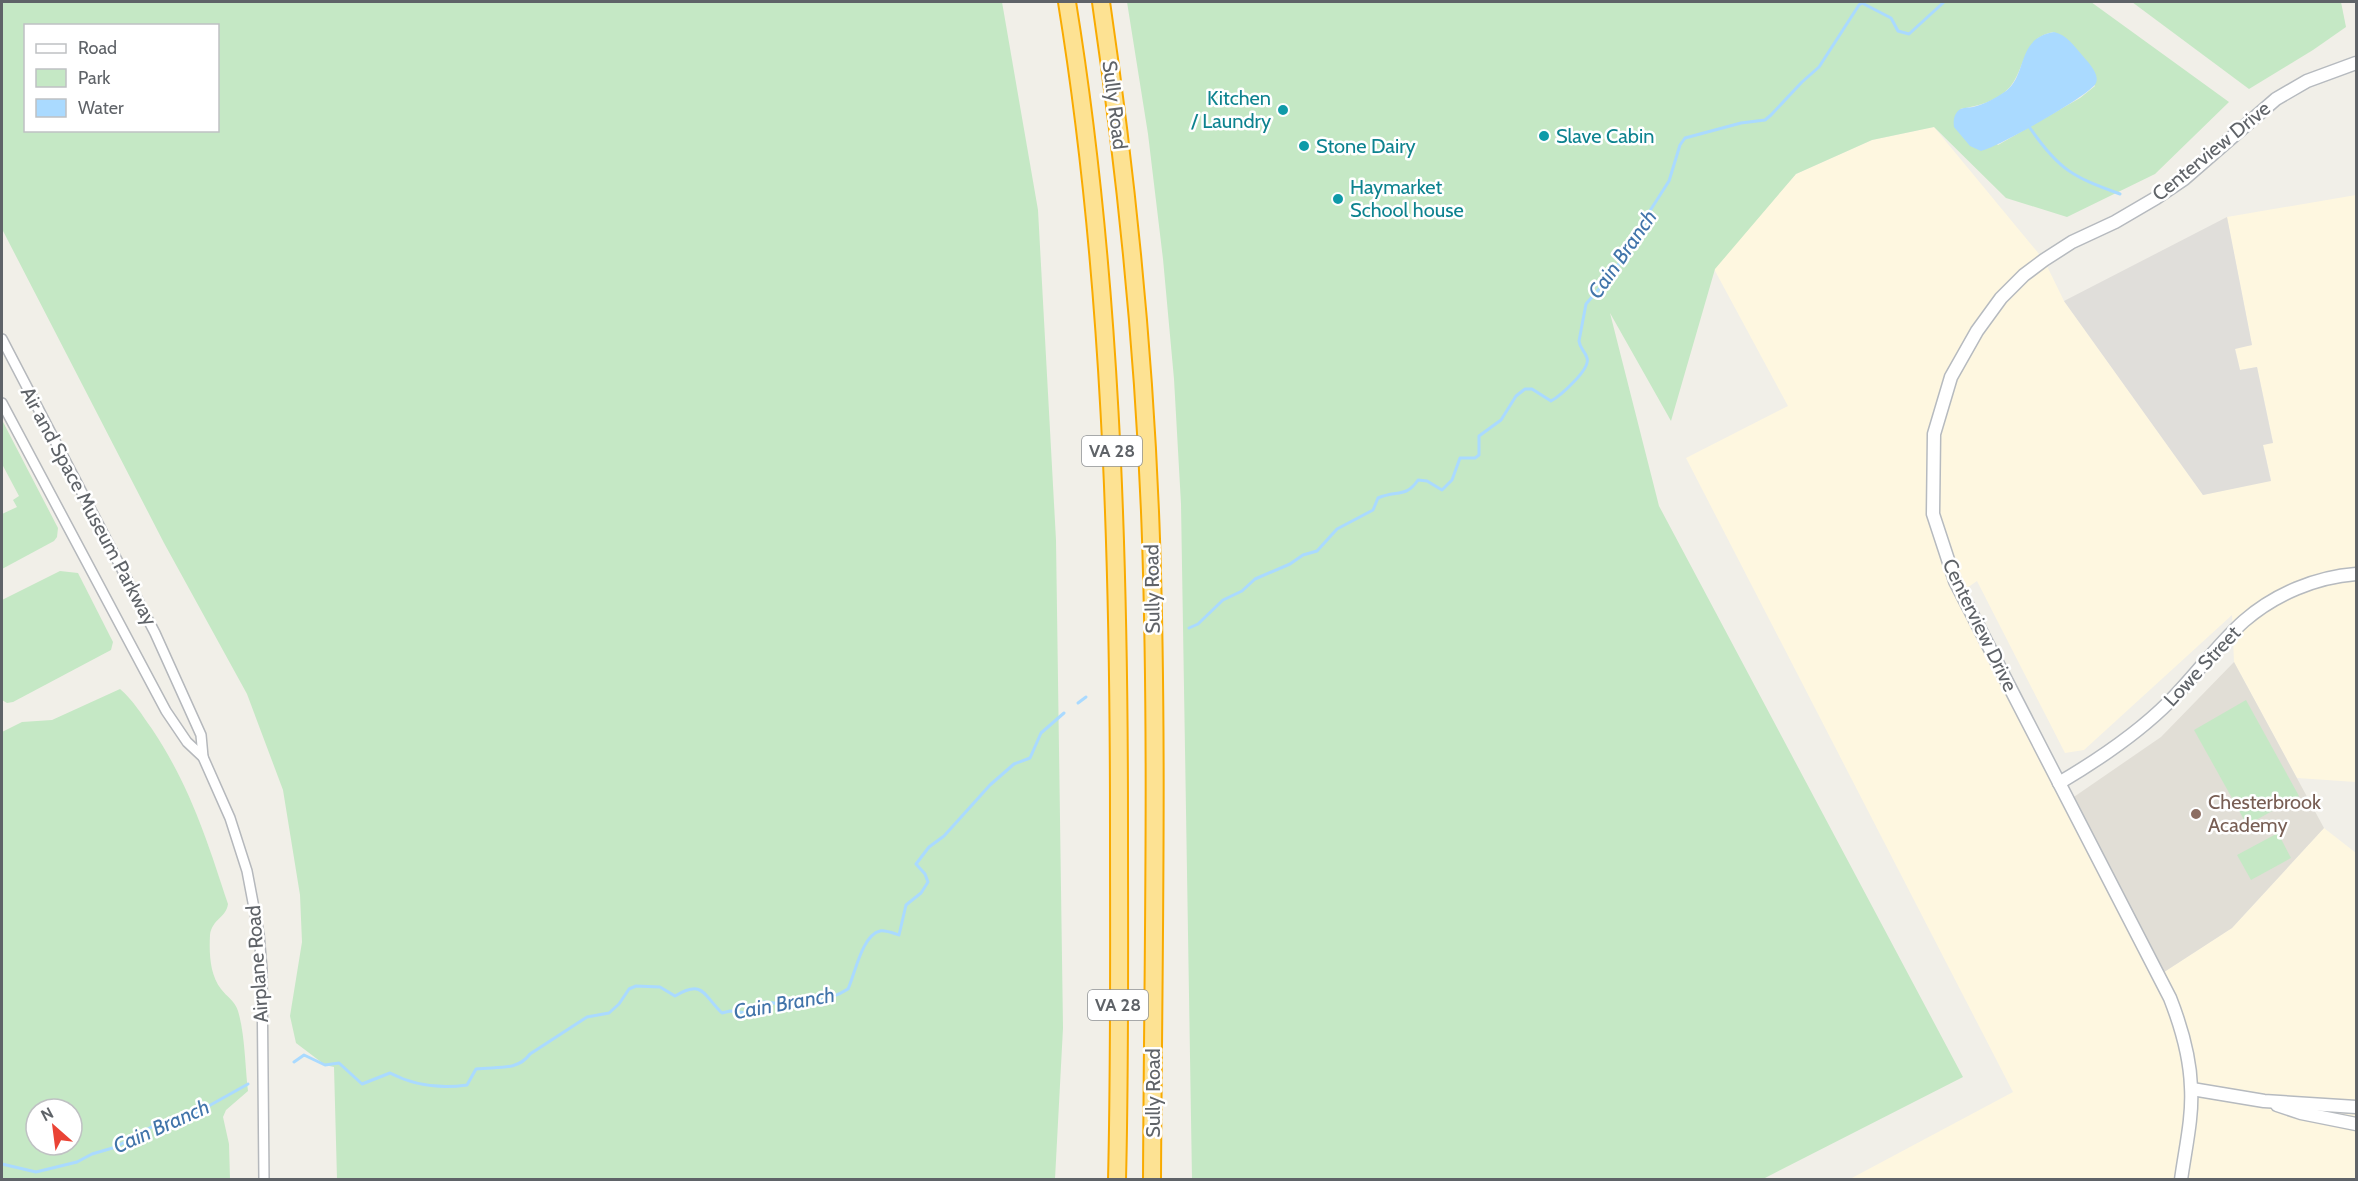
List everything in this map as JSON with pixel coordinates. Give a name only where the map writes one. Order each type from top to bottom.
[{"type":"highway","points":[[1062,2],[1070,22]]},
{"type":"highway","name":"Sully Road","points":[[1067,2],[1097,247],[1115,516],[1119,641],[1118,1128],[1115,1179]]},
{"type":"highway","name":"Sully Road","points":[[1101,2],[1122,152],[1133,262],[1150,517],[1154,695],[1154,1179]]},
{"type":"street","name":"Centerview Drive","points":[[2181,1179],[2192,1089],[2185,1042],[2170,998],[1955,581],[1933,514],[1934,434],[1951,377],[1977,331],[2001,298],[2040,263],[2072,242],[2146,204],[2184,179],[2276,99],[2307,81],[2356,63]]},
{"type":"street","name":"Air and Space Museum Parkway","points":[[2,339],[159,641]]},
{"type":"street","name":"Air and Space Museum Parkway","points":[[2,403],[136,654]]},
{"type":"street","name":"Lowe Street","points":[[2059,783],[2091,764],[2136,732],[2169,702],[2243,622],[2266,605],[2282,595],[2326,579],[2356,574]]},
{"type":"street","name":"Airplane Road","points":[[159,641],[201,735],[203,757],[236,835],[247,871],[259,934],[262,970],[264,1179]]},
{"type":"street","name":"Airplane Road","points":[[136,654],[166,711],[187,742],[203,757]]},
{"type":"street","points":[[2192,1089],[2264,1101],[2356,1107]]},
{"type":"street","points":[[2264,1101],[2301,1113],[2356,1124]]},
{"type":"shaded area","points":[[1934,127],[2044,260],[2064,301],[2203,495],[2271,480],[2263,445],[2273,442],[2257,367],[2240,370],[2235,348],[2252,345],[2227,217],[2356,195],[2356,782],[2297,778],[2234,662],[2232,615],[2084,750],[2065,753],[1977,581],[1961,592],[2158,976],[2232,928],[2324,828],[2356,853],[2356,1179],[1850,1179],[2013,1092],[1686,458],[1788,406],[1714,269],[1796,174],[1872,140]]},
{"type":"shaded area","points":[[2227,217],[2252,345],[2235,349],[2240,370],[2257,367],[2273,443],[2263,445],[2271,481],[2203,495],[2064,301]]},
{"type":"shaded area","name":"Chesterbrook Academy","points":[[2234,662],[2324,828],[2232,928],[2158,976],[2068,801],[2161,737]]},
{"type":"green space","points":[[2,2],[1002,2],[1038,210],[1056,540],[1063,1028],[1055,1179],[337,1179],[334,1067],[325,1065],[296,1043],[290,1016],[302,942],[300,895],[283,790],[247,694],[164,543],[2,229]]},
{"type":"green space","points":[[1127,2],[2091,2],[2229,102],[2155,174],[2067,217],[2006,198],[1934,127],[1872,140],[1796,174],[1715,269],[1671,421],[1610,313],[1659,506],[1963,1077],[1763,1179],[1192,1179],[1181,504],[1174,379],[1148,134]],"holes":[[[2054,32],[2095,86],[2080,98],[1998,145],[1960,109],[1987,102],[2005,92],[2015,79],[2030,47],[2036,40]]]},
{"type":"green space","points":[[2132,2],[2341,2],[2346,27],[2249,89]]},
{"type":"green space","points":[[2,420],[58,528],[54,541],[2,569],[2,514],[17,507],[13,500],[19,496],[2,464]]},
{"type":"green space","points":[[60,571],[78,573],[113,642],[111,650],[13,702],[7,703],[2,700],[2,600]]},
{"type":"green space","points":[[120,689],[152,729],[177,771],[213,858],[228,904],[227,909],[211,930],[211,964],[217,983],[237,1008],[242,1030],[248,1091],[226,1110],[223,1117],[229,1144],[230,1179],[2,1179],[2,732],[22,722],[52,720]]},
{"type":"green space","points":[[2246,700],[2299,796],[2247,825],[2194,730]]},
{"type":"green space","points":[[2278,833],[2291,858],[2251,880],[2237,855]]},
{"type":"water","points":[[2054,32],[2066,38],[2087,61],[2095,72],[2096,83],[2062,109],[1990,148],[1981,151],[1970,146],[1954,127],[1957,112],[1962,108],[1986,102],[2006,91],[2013,84],[2024,57],[2034,41]]},
{"type":"waterway","name":"Cain Branch","points":[[1189,628],[1198,624],[1223,600],[1242,591],[1255,579],[1290,564],[1303,555],[1317,551],[1337,529],[1373,510],[1378,498],[1405,491],[1414,486],[1418,480],[1427,481],[1442,490],[1452,480],[1460,458],[1475,458],[1479,455],[1479,436],[1501,420],[1516,396],[1525,389],[1532,389],[1551,401],[1574,382],[1587,363],[1579,341],[1586,304],[1617,268],[1629,240],[1644,226],[1646,217],[1669,181],[1680,145],[1685,138],[1741,123],[1765,120],[1819,67],[1862,3],[1891,18],[1898,31],[1909,34],[1944,2]]},
{"type":"waterway","points":[[2030,128],[2050,154],[2068,170],[2120,194]]},
{"type":"waterway","name":"Cain Branch","points":[[1078,703],[1086,697]]},
{"type":"waterway","name":"Cain Branch","points":[[294,1062],[304,1055],[325,1065],[339,1063],[362,1084],[390,1073],[427,1085],[447,1087],[467,1085],[476,1069],[519,1064],[530,1054],[587,1017],[609,1013],[619,1004],[629,989],[636,986],[660,987],[675,996],[685,991],[698,989],[722,1013],[730,1011],[748,1013],[764,1002],[808,1003],[839,994],[848,989],[864,947],[874,934],[882,931],[899,935],[906,905],[921,893],[928,882],[925,874],[916,864],[929,847],[944,836],[990,785],[1014,764],[1030,758],[1041,733],[1064,713]]},
{"type":"waterway","name":"Cain Branch","points":[[2,1164],[36,1172],[77,1162],[92,1154],[116,1147],[162,1121],[189,1117],[248,1084]]},
{"type":"place","name":"Kitchen / Laundry","points":[[1283,110]]},
{"type":"place","name":"Slave Cabin","points":[[1544,136]]},
{"type":"place","name":"Stone Dairy","points":[[1304,146]]},
{"type":"place","name":"Haymarket School house","points":[[1338,199]]},
{"type":"place","name":"Chesterbrook Academy","points":[[2196,814]]}]
